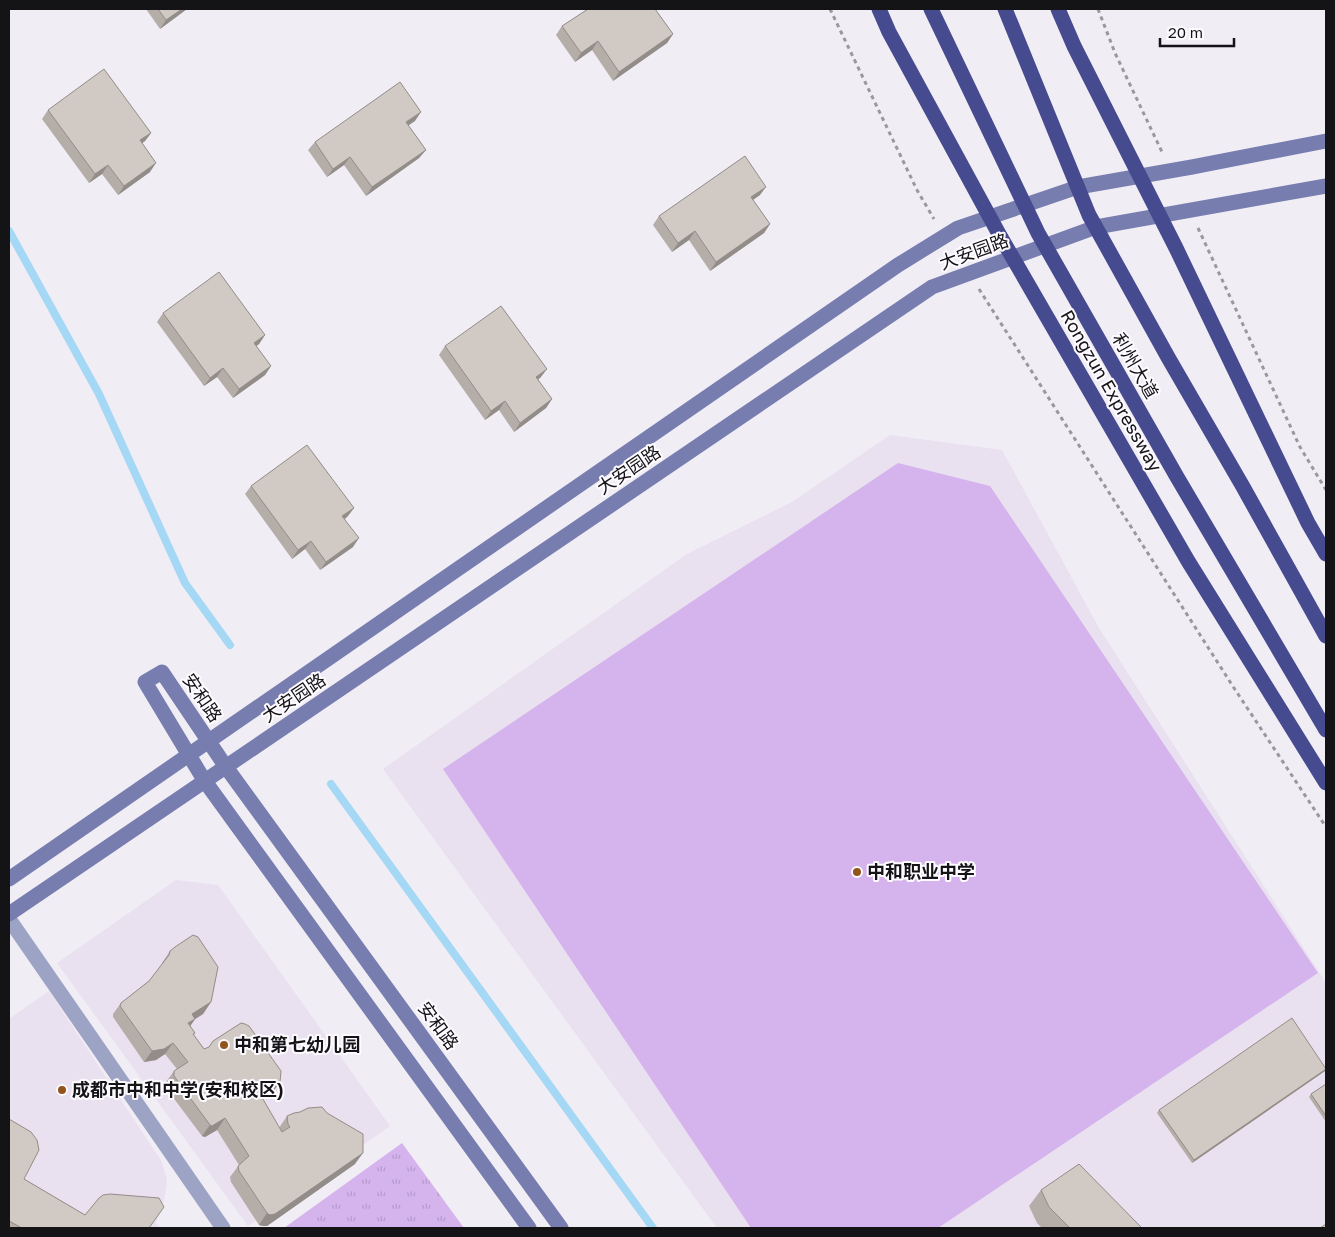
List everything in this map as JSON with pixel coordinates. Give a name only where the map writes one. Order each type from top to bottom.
[{"type":"highway","name":"Rongzun Expressway","points":[[879,9],[889,32],[994,226],[1188,561],[1326,783]]},
{"type":"highway","name":"利州大道","points":[[931,9],[1044,245],[1177,477],[1326,730]]},
{"type":"highway","name":"利州大道","points":[[1005,9],[1089,215],[1326,636]]},
{"type":"highway","points":[[1058,9],[1074,46],[1176,248],[1308,523],[1326,554]]},
{"type":"street","points":[[9,880],[898,265],[958,228],[1078,187],[1326,141]]},
{"type":"street","name":"大安园路","points":[[9,914],[932,287],[1096,227],[1326,186]]},
{"type":"street","name":"安和路","points":[[529,1228],[204,780],[145,682],[162,672],[226,767],[561,1228]]},
{"type":"street","points":[[9,919],[223,1228]]},
{"type":"path","points":[[830,9],[916,190],[945,236]]},
{"type":"path","points":[[1098,9],[1115,53],[1171,171]]},
{"type":"path","points":[[1189,210],[1300,448],[1326,490]]},
{"type":"path","points":[[969,273],[1234,688],[1326,827]]},
{"type":"shaded area","name":"中和职业中学","points":[[890,435],[1002,450],[1099,628],[1326,983],[1326,1228],[717,1228],[383,769],[687,554],[792,502]]},
{"type":"shaded area","name":"中和第七幼儿园","points":[[176,880],[218,885],[390,1126],[248,1226],[57,963]]},
{"type":"shaded area","name":"成都市中和中学(安和校区)","points":[[49,991],[162,1162],[167,1180],[164,1201],[156,1223],[159,1228],[9,1228],[9,1019]]},
{"type":"green space","name":"中和职业中学","points":[[898,463],[990,486],[1318,973],[938,1228],[751,1228],[443,769]]},
{"type":"green space","points":[[402,1143],[464,1228],[284,1228]]},
{"type":"building","points":[[158,9],[182,9],[166,20]]},
{"type":"building","points":[[588,9],[655,9],[673,34],[619,72],[598,41],[581,53],[562,26]]},
{"type":"building","points":[[104,69],[151,133],[140,140],[156,163],[124,186],[108,165],[95,174],[48,110]]},
{"type":"building","points":[[400,82],[421,112],[406,122],[426,150],[372,187],[350,157],[333,169],[315,142]]},
{"type":"building","points":[[745,156],[766,187],[751,197],[770,224],[716,262],[695,231],[678,243],[659,216]]},
{"type":"building","points":[[219,272],[265,335],[254,343],[271,366],[239,389],[223,368],[210,378],[163,313]]},
{"type":"building","points":[[501,306],[547,369],[536,377],[552,399],[520,423],[505,401],[491,411],[445,346]]},
{"type":"building","points":[[307,445],[354,508],[342,516],[359,538],[326,562],[311,541],[298,550],[251,486]]},
{"type":"building","points":[[193,935],[198,937],[218,967],[211,1002],[192,1014],[195,1019],[188,1023],[195,1033],[193,1034],[204,1049],[241,1023],[249,1026],[281,1071],[280,1082],[260,1094],[282,1132],[290,1127],[287,1116],[308,1108],[322,1107],[327,1113],[363,1134],[363,1153],[275,1214],[270,1215],[267,1213],[239,1171],[238,1166],[249,1156],[225,1118],[212,1126],[210,1125],[174,1076],[174,1071],[188,1062],[173,1043],[164,1049],[152,1051],[120,1006],[121,1003],[149,981],[170,951]]},
{"type":"building","points":[[1292,1018],[1326,1069],[1194,1160],[1159,1110]]},
{"type":"building","points":[[1326,1084],[1326,1116],[1311,1094]]},
{"type":"building","points":[[9,1119],[31,1132],[37,1140],[39,1150],[24,1179],[85,1215],[99,1198],[110,1194],[159,1198],[164,1207],[149,1228],[22,1228],[9,1221]]},
{"type":"building","points":[[1079,1164],[1142,1228],[1070,1228],[1049,1207],[1041,1190]]},
{"type":"waterway","points":[[9,231],[99,394],[185,583],[230,645]]},
{"type":"waterway","points":[[331,784],[653,1228]]},
{"type":"place","name":"中和职业中学","points":[[857,872]]},
{"type":"place","name":"中和第七幼儿园","points":[[224,1045]]},
{"type":"place","name":"成都市中和中学(安和校区)","points":[[62,1090]]}]
